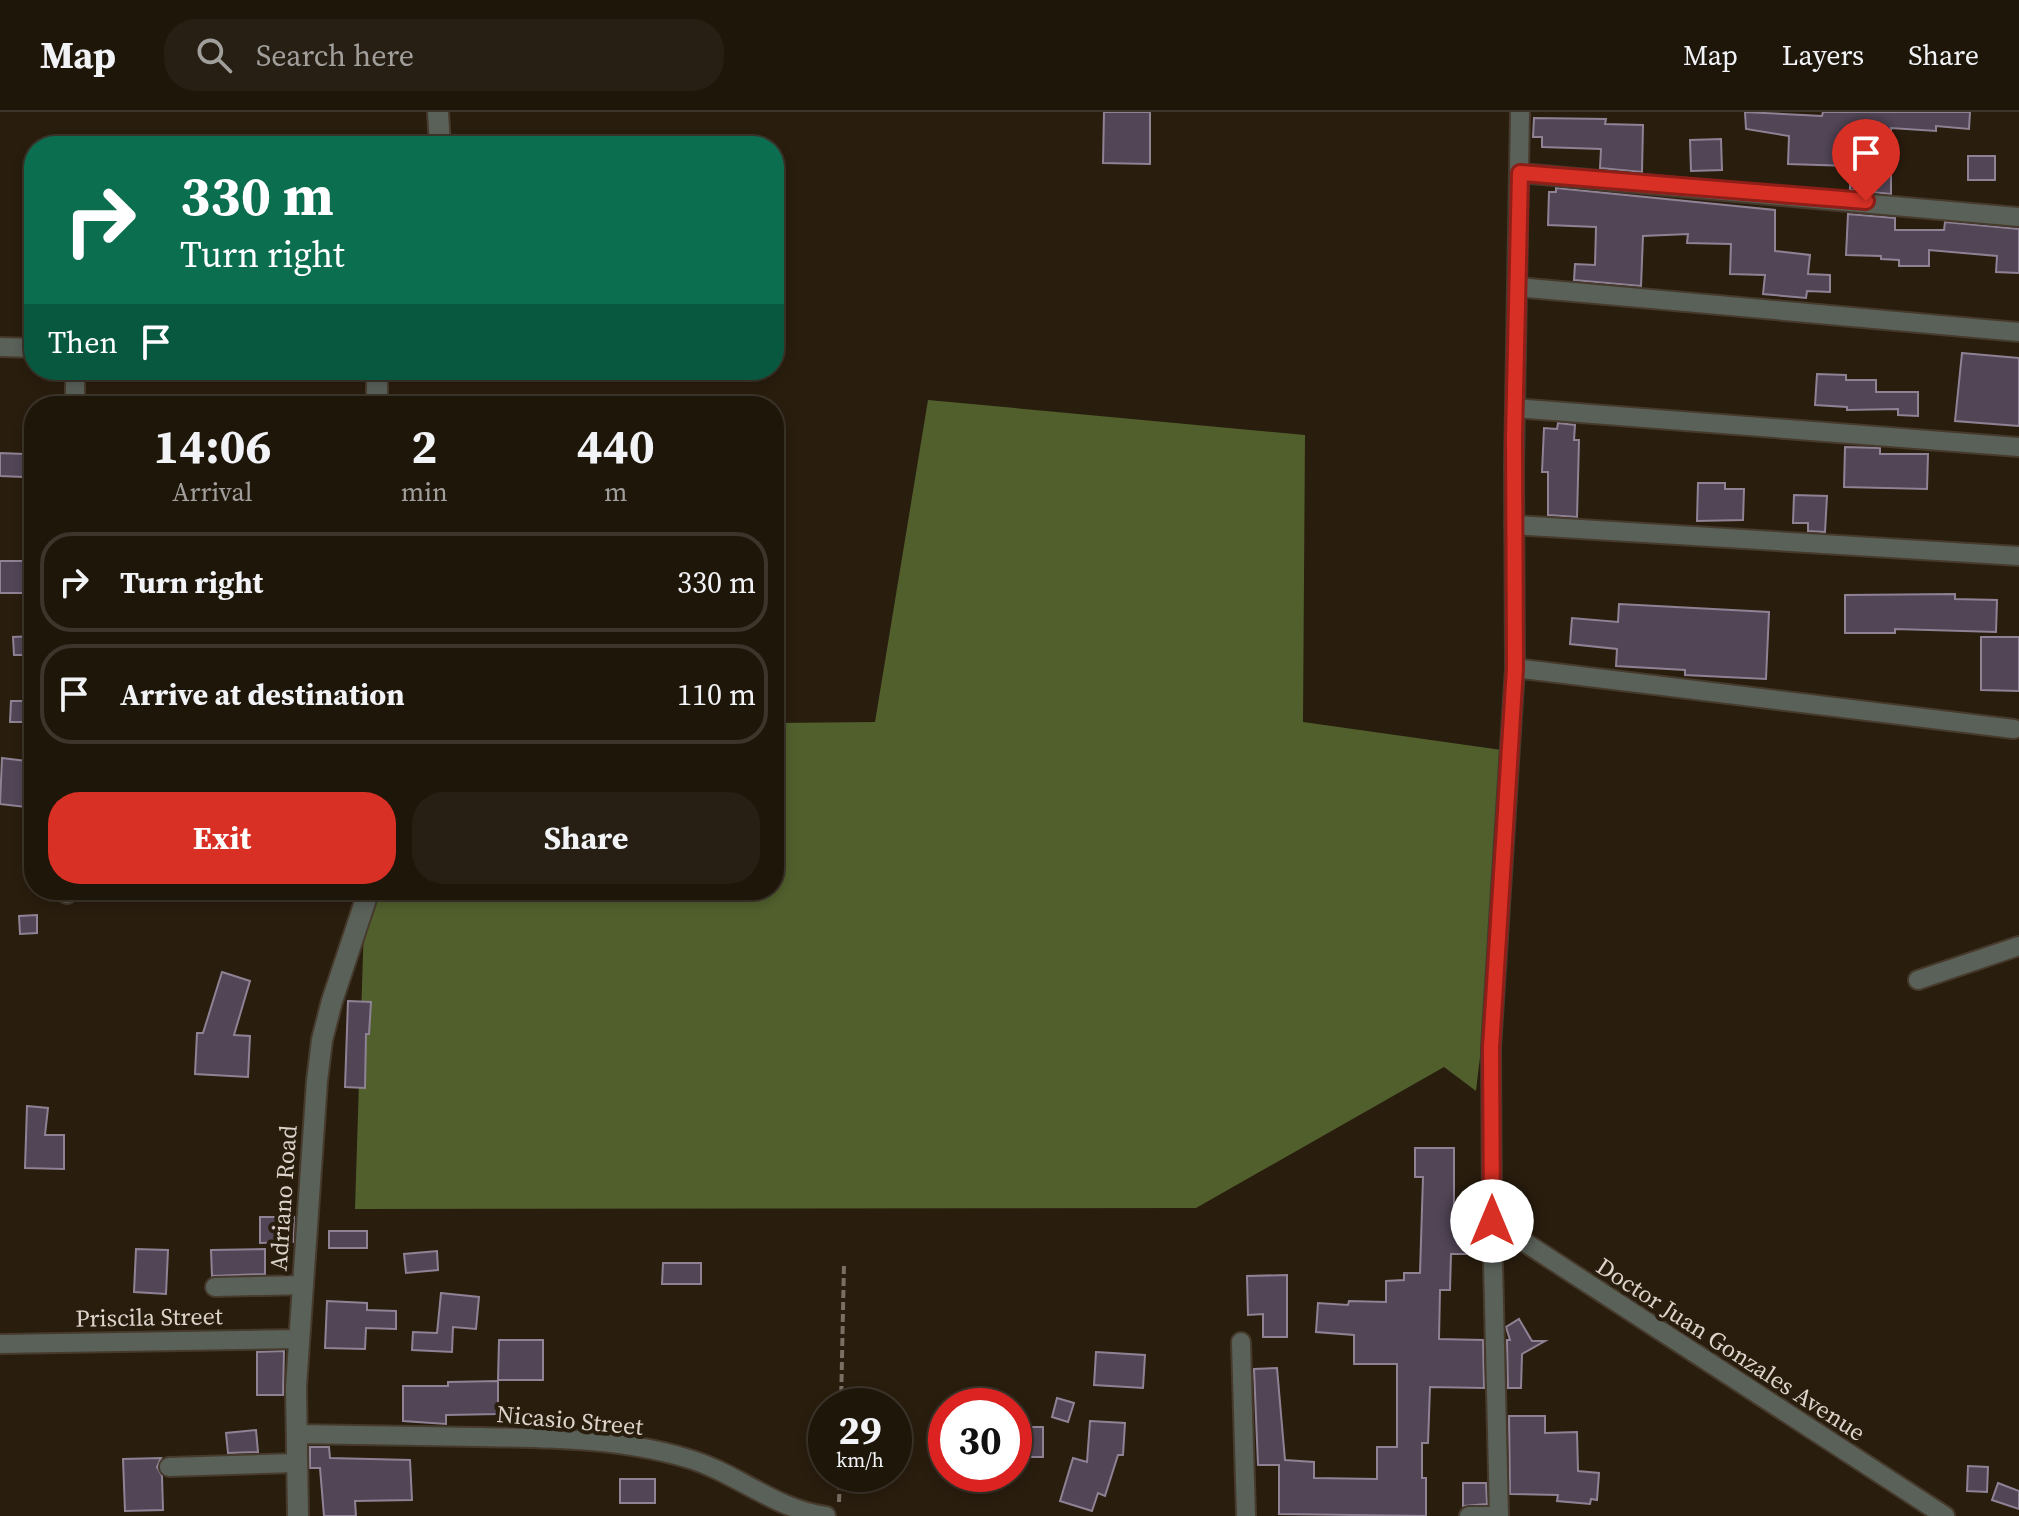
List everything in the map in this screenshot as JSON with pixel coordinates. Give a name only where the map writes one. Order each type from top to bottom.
[{"type":"street","points":[[438,112],[439,136]]},
{"type":"street","points":[[1499,1516],[1491,1048],[1515,668],[1520,112]]},
{"type":"street","points":[[1520,173],[2019,217]]},
{"type":"street","points":[[1517,287],[2019,332]]},
{"type":"street","points":[[0,347],[24,348]]},
{"type":"street","points":[[1515,408],[2019,447]]},
{"type":"street","points":[[1514,525],[2019,556]]},
{"type":"street","points":[[1515,668],[2014,729]]},
{"type":"street","name":"Adriano Road","points":[[298,1516],[296,1434],[299,1339],[322,1040],[366,900]]},
{"type":"street","points":[[1918,980],[2019,946]]},
{"type":"street","name":"Doctor Juan Gonzales Avenue","points":[[1492,1221],[1945,1516]]},
{"type":"street","points":[[215,1287],[304,1285]]},
{"type":"street","name":"Priscila Street","points":[[0,1344],[299,1339]]},
{"type":"street","points":[[1241,1342],[1246,1516]]},
{"type":"street","name":"Nicasio Street","points":[[296,1434],[533,1437],[631,1446],[686,1458],[746,1484],[779,1504],[826,1516]]},
{"type":"street","points":[[169,1467],[297,1463]]},
{"type":"street","points":[[1469,1516],[1491,1516]]},
{"type":"path","points":[[841,1388],[844,1263]]},
{"type":"path","points":[[839,1516],[840,1492]]},
{"type":"green space","points":[[928,400],[1305,435],[1303,722],[1516,752],[1476,1091],[1444,1067],[1196,1208],[355,1209],[365,900],[784,900],[784,723],[875,722]]},
{"type":"building","points":[[1104,112],[1150,112],[1150,164],[1103,163]]},
{"type":"building","points":[[1745,112],[1822,116],[1823,112],[1970,112],[1969,129],[1936,126],[1936,131],[1891,128],[1891,194],[1850,190],[1850,166],[1788,164],[1789,136],[1746,129]]},
{"type":"building","points":[[1534,118],[1606,119],[1605,124],[1643,125],[1642,172],[1600,168],[1601,149],[1542,147],[1542,137],[1533,137]]},
{"type":"building","points":[[1721,139],[1722,170],[1691,171],[1690,140]]},
{"type":"building","points":[[1968,156],[1995,156],[1995,180],[1968,180]]},
{"type":"building","points":[[1556,188],[1775,210],[1775,251],[1810,255],[1808,274],[1830,275],[1830,292],[1807,291],[1806,298],[1763,294],[1765,275],[1730,274],[1731,244],[1687,243],[1688,234],[1643,236],[1641,286],[1574,280],[1575,264],[1595,265],[1596,227],[1548,225],[1549,192],[1556,192]]},
{"type":"building","points":[[1848,214],[1895,218],[1895,230],[1944,230],[1945,222],[2019,229],[2019,273],[1996,272],[1997,256],[1929,250],[1929,266],[1899,266],[1899,260],[1881,259],[1881,256],[1846,255]]},
{"type":"building","points":[[1962,353],[2019,358],[2019,426],[1955,421]]},
{"type":"building","points":[[1817,374],[1846,375],[1846,380],[1876,380],[1876,392],[1918,392],[1918,416],[1898,415],[1898,409],[1847,410],[1847,407],[1815,405]]},
{"type":"building","points":[[1558,423],[1575,425],[1574,440],[1579,440],[1577,517],[1548,515],[1548,472],[1542,472],[1544,428],[1557,429]]},
{"type":"building","points":[[1845,447],[1880,448],[1880,454],[1928,454],[1927,489],[1844,487]]},
{"type":"building","points":[[0,453],[24,454],[23,477],[0,476]]},
{"type":"building","points":[[1698,483],[1725,483],[1725,489],[1744,489],[1743,520],[1697,521]]},
{"type":"building","points":[[1794,495],[1827,496],[1825,532],[1808,531],[1808,523],[1793,523]]},
{"type":"building","points":[[0,561],[24,561],[24,593],[0,593]]},
{"type":"building","points":[[1955,594],[1955,599],[1997,600],[1996,632],[1895,629],[1895,633],[1845,633],[1845,595]]},
{"type":"building","points":[[1619,604],[1769,612],[1766,679],[1685,675],[1685,670],[1616,666],[1617,649],[1570,644],[1572,618],[1618,622]]},
{"type":"building","points":[[24,636],[24,655],[14,655],[13,637]]},
{"type":"building","points":[[1981,637],[2019,637],[2019,691],[1981,690]]},
{"type":"building","points":[[11,701],[24,701],[24,722],[10,722]]},
{"type":"building","points":[[2,758],[24,761],[24,807],[0,804]]},
{"type":"building","points":[[37,915],[37,933],[20,934],[19,916]]},
{"type":"building","points":[[222,972],[250,981],[234,1035],[250,1036],[248,1077],[195,1074],[197,1033],[203,1033]]},
{"type":"building","points":[[348,1001],[371,1002],[369,1034],[366,1034],[365,1088],[345,1087]]},
{"type":"building","points":[[27,1106],[48,1108],[45,1135],[64,1135],[64,1169],[25,1168]]},
{"type":"building","points":[[1415,1148],[1454,1148],[1454,1205],[1473,1205],[1469,1254],[1451,1254],[1450,1290],[1440,1290],[1439,1339],[1483,1340],[1484,1388],[1430,1387],[1428,1443],[1422,1443],[1426,1516],[1279,1514],[1279,1465],[1258,1465],[1254,1369],[1277,1368],[1285,1460],[1314,1462],[1314,1478],[1377,1479],[1377,1447],[1397,1447],[1397,1364],[1354,1364],[1354,1335],[1316,1332],[1318,1303],[1348,1305],[1349,1301],[1386,1302],[1386,1281],[1404,1280],[1404,1273],[1420,1273],[1423,1177],[1415,1177]]},
{"type":"building","points":[[260,1217],[294,1217],[293,1242],[260,1243]]},
{"type":"building","points":[[329,1231],[367,1231],[367,1248],[329,1248]]},
{"type":"building","points":[[136,1249],[168,1250],[166,1294],[134,1292]]},
{"type":"building","points":[[265,1249],[265,1274],[212,1276],[211,1250]]},
{"type":"building","points":[[437,1251],[438,1270],[406,1273],[404,1254]]},
{"type":"building","points":[[663,1263],[701,1263],[701,1284],[662,1284]]},
{"type":"building","points":[[1287,1275],[1287,1337],[1263,1337],[1263,1314],[1248,1315],[1247,1276]]},
{"type":"building","points":[[441,1293],[479,1297],[476,1329],[453,1327],[452,1352],[412,1350],[413,1332],[437,1333]]},
{"type":"building","points":[[327,1301],[367,1303],[367,1310],[396,1311],[396,1329],[366,1328],[365,1349],[325,1348]]},
{"type":"building","points":[[1519,1319],[1532,1341],[1545,1341],[1522,1354],[1521,1388],[1508,1388],[1507,1340],[1510,1340],[1506,1327]]},
{"type":"building","points":[[499,1340],[543,1340],[543,1380],[498,1380]]},
{"type":"building","points":[[284,1351],[283,1395],[257,1395],[257,1352]]},
{"type":"building","points":[[1096,1352],[1145,1355],[1143,1388],[1094,1385]]},
{"type":"building","points":[[498,1381],[498,1414],[446,1415],[446,1424],[403,1421],[403,1386]]},
{"type":"building","points":[[1057,1398],[1074,1403],[1068,1422],[1052,1417]]},
{"type":"building","points":[[1509,1416],[1545,1416],[1545,1433],[1577,1432],[1578,1471],[1599,1473],[1597,1500],[1591,1499],[1590,1504],[1557,1501],[1558,1495],[1510,1494]]},
{"type":"building","points":[[1090,1421],[1125,1423],[1123,1455],[1118,1455],[1105,1496],[1098,1493],[1092,1511],[1060,1501],[1073,1458],[1087,1462]]},
{"type":"building","points":[[1032,1427],[1043,1427],[1043,1457],[1032,1457]]},
{"type":"building","points":[[256,1430],[258,1452],[228,1453],[226,1433]]},
{"type":"building","points":[[310,1447],[329,1447],[330,1458],[410,1460],[412,1500],[355,1501],[356,1516],[324,1516],[320,1468],[310,1468]]},
{"type":"building","points":[[161,1458],[157,1467],[162,1476],[163,1510],[125,1511],[123,1459]]},
{"type":"building","points":[[1968,1466],[1988,1467],[1987,1492],[1967,1491]]},
{"type":"building","points":[[620,1479],[655,1479],[655,1503],[620,1503]]},
{"type":"building","points":[[1463,1483],[1486,1483],[1487,1504],[1463,1506]]},
{"type":"building","points":[[1998,1483],[2019,1491],[2019,1509],[1992,1500]]},
{"type":"route","points":[[1492,1221],[1491,1048],[1515,668],[1514,437],[1520,173],[1866,201]]}]
